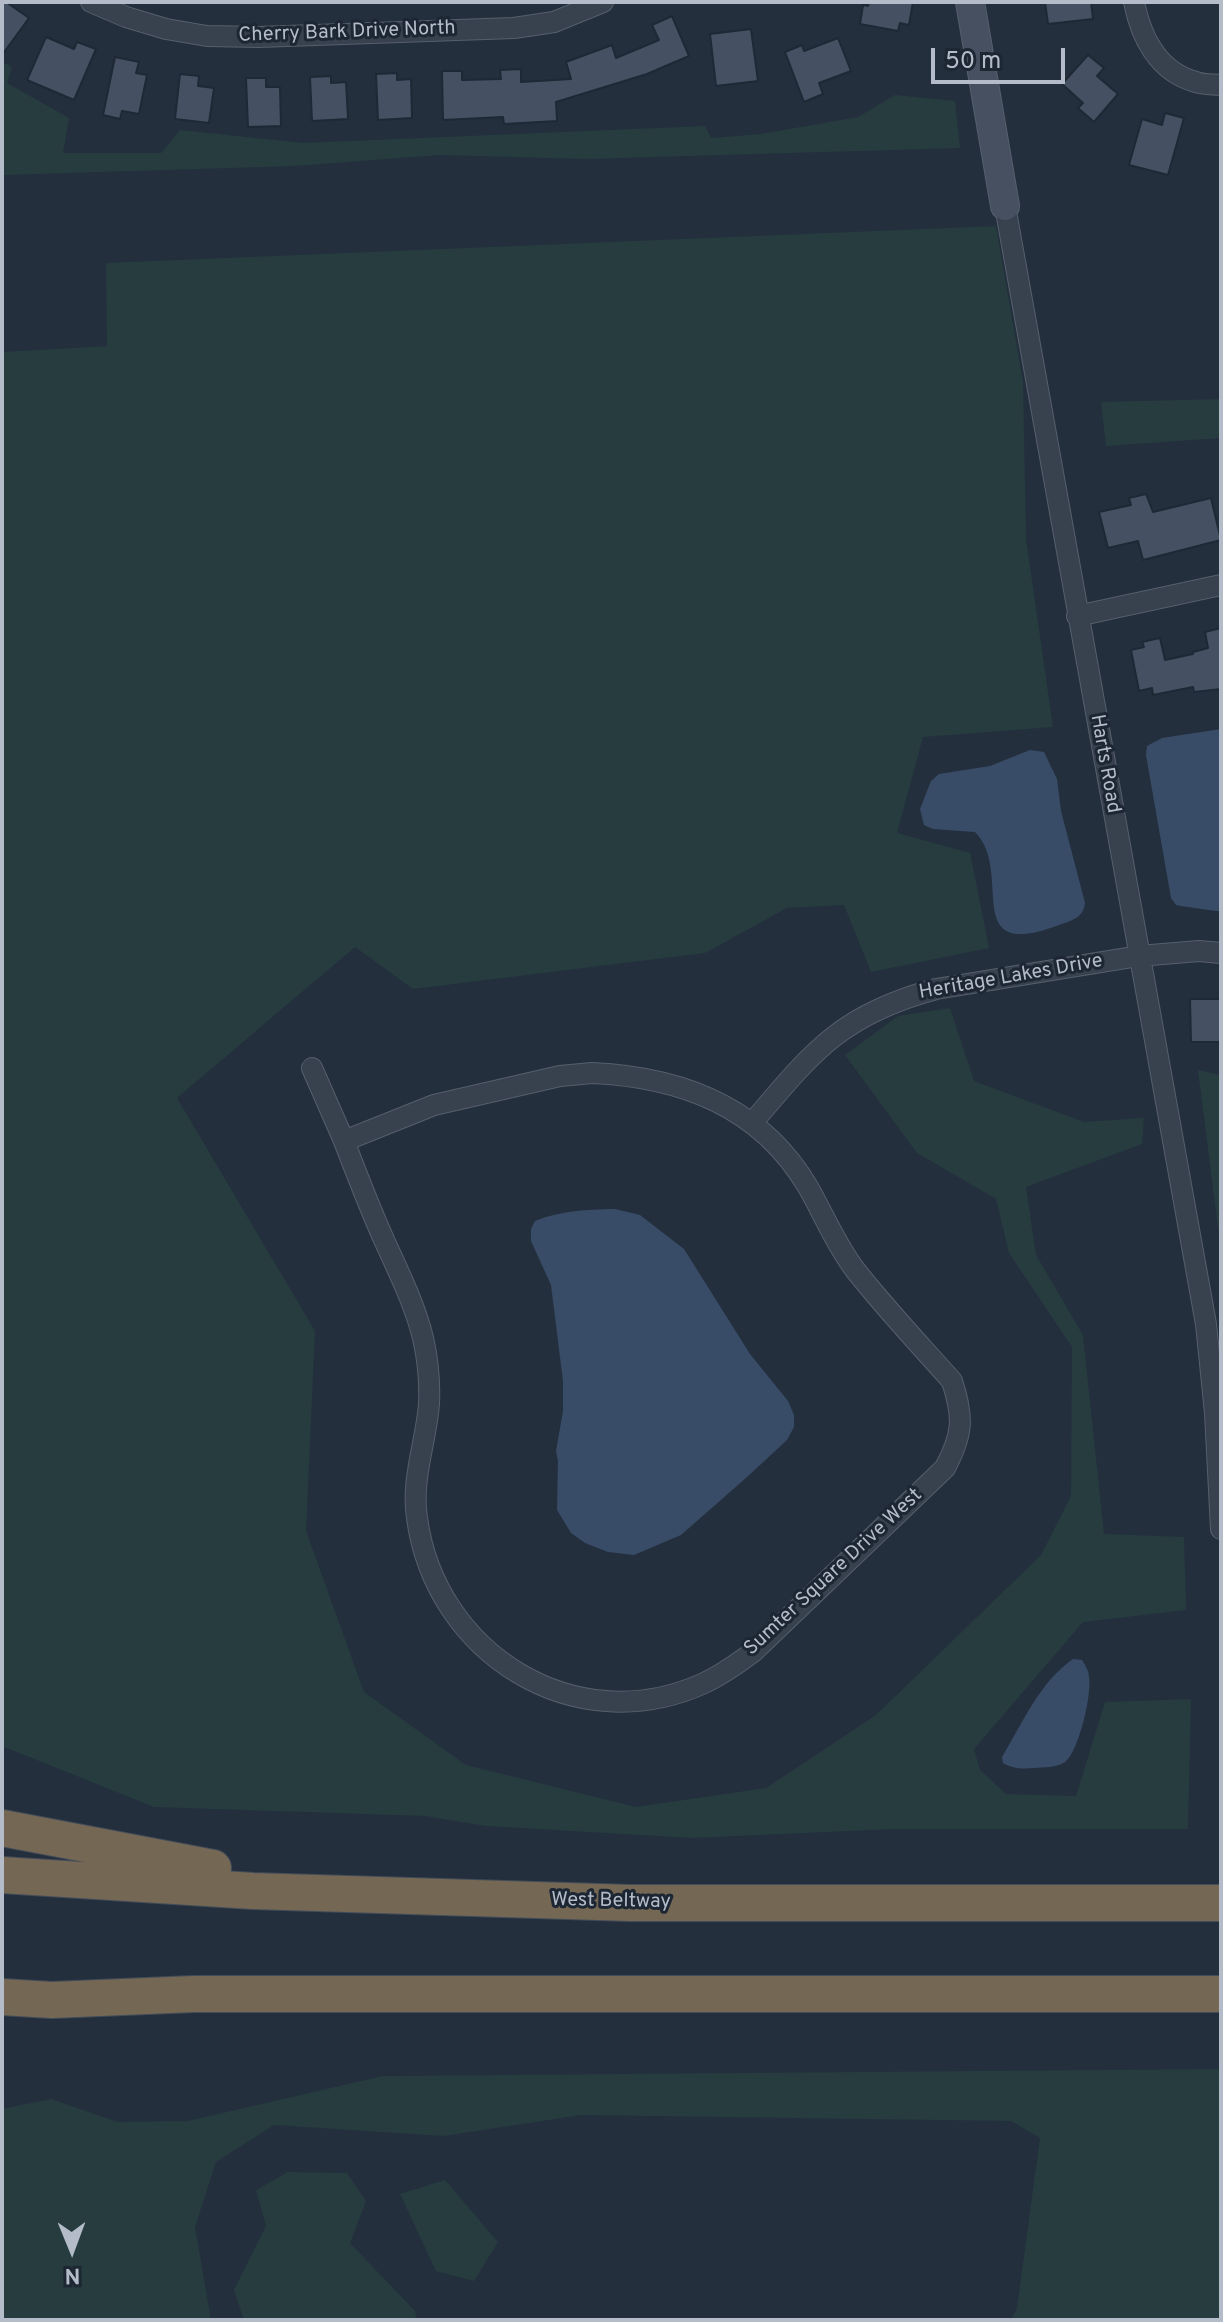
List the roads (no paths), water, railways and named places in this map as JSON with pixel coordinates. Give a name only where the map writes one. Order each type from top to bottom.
[{"type":"highway","points":[[14,1828],[203,1867],[389,1886],[630,1903]]},
{"type":"highway","name":"West Beltway","points":[[2,1875],[253,1891],[630,1903],[1221,1903]]},
{"type":"highway","points":[[2,2000],[194,1994],[1221,1994]]},
{"type":"street","name":"Cherry Bark Drive North","points":[[91,2],[166,29],[207,36],[258,37],[514,28],[554,22],[603,2]]},
{"type":"street","name":"Harts Road","points":[[970,2],[1077,616],[1206,1324],[1218,1413],[1221,1529]]},
{"type":"street","points":[[1134,2],[1138,23],[1149,47],[1166,66],[1195,82],[1221,85]]},
{"type":"street","points":[[1077,616],[1221,585]]},
{"type":"street","name":"Heritage Lakes Drive","points":[[753,1122],[801,1065],[830,1037],[868,1013],[904,997],[1139,956],[1199,951],[1221,953]]},
{"type":"street","name":"Sumter Square Drive West","points":[[312,1068],[423,1337],[430,1374],[429,1406],[415,1484],[416,1517],[424,1555],[438,1591],[457,1620],[484,1649],[516,1672],[550,1688],[586,1698],[623,1701],[663,1696],[700,1685],[753,1652],[945,1468],[956,1448],[962,1426],[952,1381],[856,1270],[787,1157],[753,1122],[702,1094],[628,1074],[560,1076],[434,1105],[344,1141]]},
{"type":"water","points":[[1221,729],[1221,911],[1216,911],[1176,905],[1171,898],[1146,755],[1147,746],[1162,738]]},
{"type":"water","points":[[1030,750],[1044,752],[1057,779],[1061,811],[1085,903],[1080,915],[1073,920],[1028,934],[1009,932],[999,923],[986,849],[975,832],[933,829],[924,825],[920,809],[931,781],[939,774],[990,766]]},
{"type":"water","points":[[615,1209],[640,1215],[684,1249],[750,1354],[788,1401],[794,1415],[794,1427],[787,1440],[681,1535],[634,1555],[608,1552],[585,1543],[571,1533],[557,1510],[556,1451],[563,1411],[563,1381],[551,1285],[531,1241],[535,1221],[545,1217],[584,1210]]},
{"type":"water","points":[[1073,1659],[1082,1660],[1089,1685],[1083,1722],[1070,1756],[1065,1762],[1050,1767],[1018,1768],[1003,1763],[1002,1757],[1033,1704],[1051,1679]]}]
